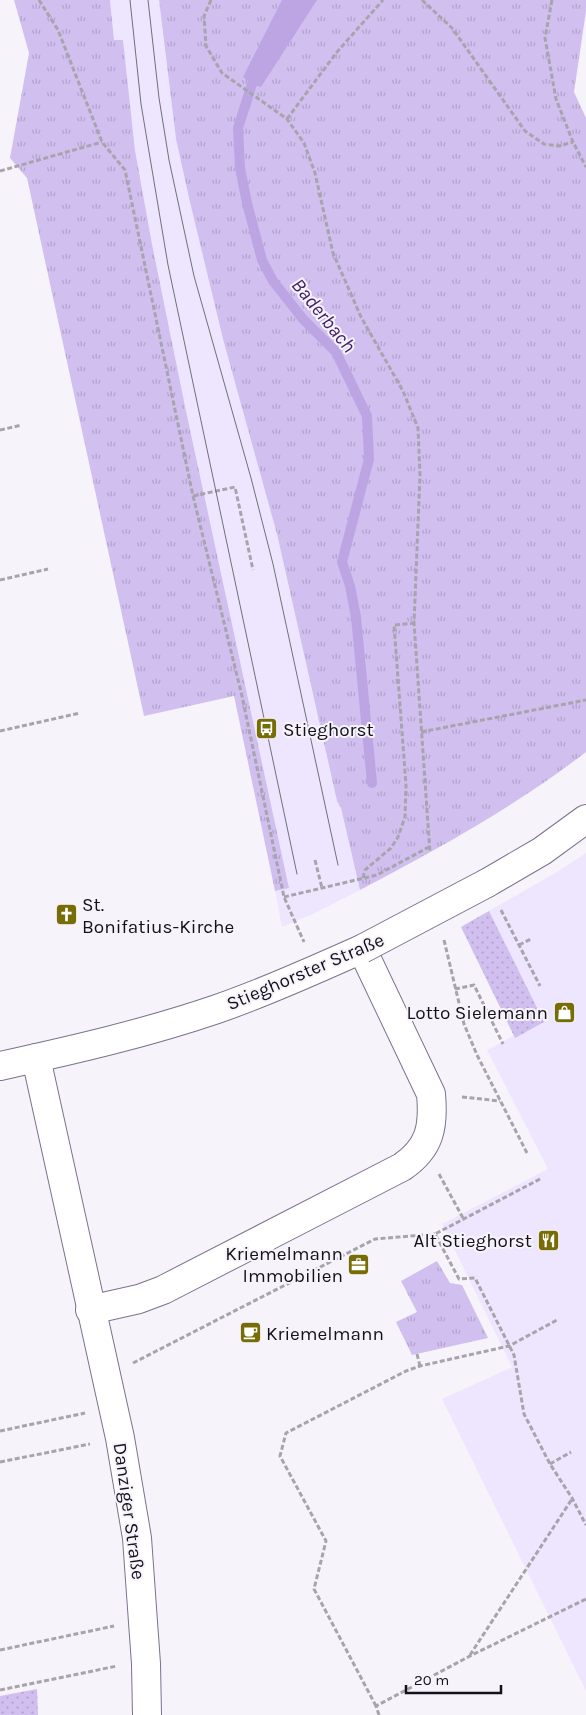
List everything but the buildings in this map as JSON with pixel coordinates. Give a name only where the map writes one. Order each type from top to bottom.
[{"type":"street","name":"Stieghorster Straße","points":[[0,1066],[168,1024],[266,991],[316,970],[362,949],[487,883],[542,851],[586,818]]},
{"type":"street","points":[[90,1310],[139,1299],[163,1290],[402,1167],[424,1148],[430,1133],[433,1115],[431,1094],[362,949]]},
{"type":"street","name":"Danziger Straße","points":[[36,1058],[90,1310],[120,1438],[137,1538],[146,1664],[147,1715]]},
{"type":"path","points":[[39,0],[58,30],[102,142],[125,170],[193,496],[242,696],[284,897],[316,970]]},
{"type":"path","points":[[211,0],[204,16],[206,46],[222,73],[287,119],[304,143],[313,166],[333,253],[361,317],[403,391],[418,428],[420,475],[414,623],[430,853]]},
{"type":"path","points":[[287,119],[336,52],[383,0]]},
{"type":"path","points":[[422,0],[452,28],[525,131],[544,144],[559,146],[573,142]]},
{"type":"path","points":[[552,0],[545,38],[556,99],[573,142],[586,167]]},
{"type":"path","points":[[0,170],[102,142]]},
{"type":"path","points":[[0,430],[22,426]]},
{"type":"path","points":[[193,496],[235,488],[253,570]]},
{"type":"path","points":[[0,580],[48,569]]},
{"type":"path","points":[[363,878],[365,870],[390,848],[398,837],[405,817],[406,785],[394,625],[414,623]]},
{"type":"path","points":[[421,732],[586,700]]},
{"type":"path","points":[[0,731],[80,713]]},
{"type":"path","points":[[284,897],[377,875],[429,847]]},
{"type":"path","points":[[316,860],[322,888]]},
{"type":"path","points":[[487,883],[540,986]]},
{"type":"path","points":[[444,936],[464,1024],[477,1055],[527,1154]]},
{"type":"path","points":[[519,945],[531,939]]},
{"type":"path","points":[[455,989],[474,985],[503,1044]]},
{"type":"path","points":[[431,1094],[501,1101]]},
{"type":"path","points":[[424,1148],[463,1218]]},
{"type":"path","points":[[106,1377],[375,1239],[434,1234],[540,1179]]},
{"type":"path","points":[[434,1234],[458,1279],[475,1278],[514,1355],[524,1414],[550,1464],[572,1498],[586,1525]]},
{"type":"path","points":[[380,1715],[314,1589],[326,1541],[280,1456],[286,1434],[406,1371],[420,1366],[509,1346],[557,1320]]},
{"type":"path","points":[[417,1354],[420,1366]]},
{"type":"path","points":[[0,1431],[113,1408]]},
{"type":"path","points":[[0,1462],[120,1438]]},
{"type":"path","points":[[550,1464],[571,1452]]},
{"type":"path","points":[[470,1656],[572,1498]]},
{"type":"path","points":[[376,1706],[470,1656],[586,1599]]},
{"type":"path","points":[[0,1650],[143,1620]]},
{"type":"path","points":[[0,1690],[119,1665],[146,1664]]},
{"type":"shaded area","points":[[110,0],[159,0],[176,139],[189,198],[277,534],[337,801],[341,808],[360,890],[282,927],[275,891],[289,888],[152,244],[135,150],[123,40],[114,40]]},
{"type":"shaded area","points":[[282,0],[317,0],[261,87],[252,84],[243,77]]},
{"type":"shaded area","points":[[586,853],[586,1691],[442,1399],[512,1367],[442,1224],[548,1169],[487,1050],[515,1035],[464,925],[557,872]]},
{"type":"green space","points":[[14,0],[110,0],[114,40],[123,40],[135,150],[152,244],[289,888],[275,891],[234,696],[144,716],[27,178],[10,158],[29,53]]},
{"type":"green space","points":[[159,0],[586,0],[574,92],[586,118],[586,752],[504,809],[360,890],[341,808],[337,801],[277,534],[223,339],[189,198],[176,139]]},
{"type":"green space","points":[[489,911],[544,1022],[515,1038],[461,927]]},
{"type":"green space","points":[[437,1261],[450,1283],[462,1285],[488,1338],[412,1355],[396,1322],[417,1312],[401,1281]]},
{"type":"green space","points":[[37,1689],[38,1715],[0,1715],[0,1696]]},
{"type":"waterway","name":"Baderbach","points":[[258,72],[252,84],[238,128],[240,168],[262,260],[273,281],[303,319],[336,352],[367,416],[369,459],[342,562],[350,586],[356,617],[372,783]]},
{"type":"tram line","points":[[130,0],[141,104],[168,265],[297,874]]},
{"type":"tram line","points":[[148,0],[159,98],[169,160],[194,276],[251,478],[273,564],[338,865]]},
{"type":"place","name":"Stieghorst","points":[[267,729]]},
{"type":"place","name":"St. Bonifatius-Kirche","points":[[66,915]]},
{"type":"place","name":"Lotto Sielemann","points":[[564,1012]]},
{"type":"place","name":"Alt Stieghorst","points":[[548,1240]]},
{"type":"place","name":"Kriemelmann Immobilien","points":[[359,1264]]},
{"type":"place","name":"Kriemelmann","points":[[250,1333]]}]
